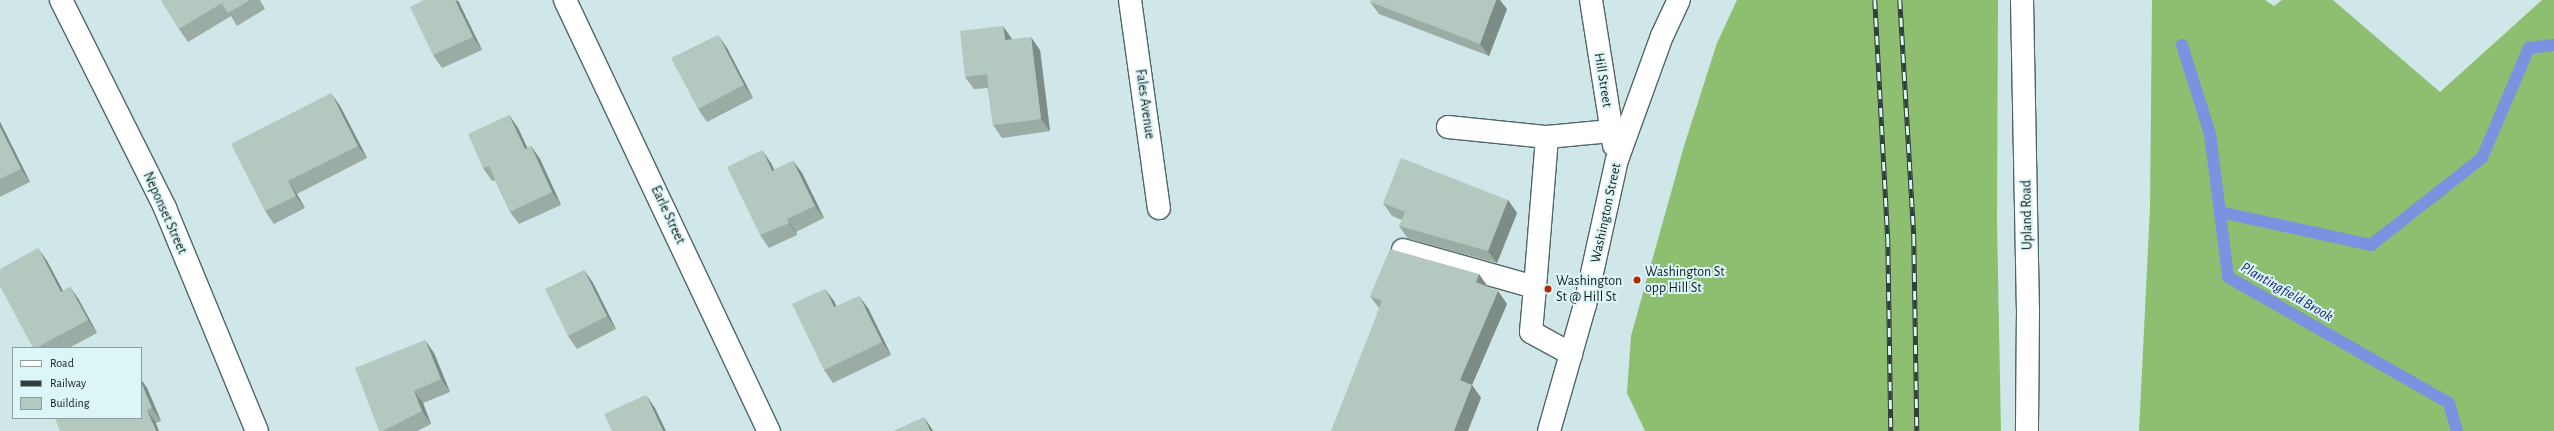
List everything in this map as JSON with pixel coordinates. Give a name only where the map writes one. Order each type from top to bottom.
[{"type":"street","name":"Neponset Street","points":[[61,0],[165,208],[258,431]]},
{"type":"street","name":"Earle Street","points":[[565,0],[769,431]]},
{"type":"street","name":"Fales Avenue","points":[[1130,0],[1159,208]]},
{"type":"street","name":"Hill Street","points":[[1591,0],[1611,131],[1617,160]]},
{"type":"street","name":"Washington Street","points":[[1549,431],[1592,275],[1617,160],[1662,36],[1679,0]]},
{"type":"street","name":"Upland Road","points":[[2022,0],[2028,310],[2027,431]]},
{"type":"street","points":[[1448,127],[1547,137],[1611,131]]},
{"type":"street","points":[[1547,137],[1531,332],[1571,354]]},
{"type":"street","points":[[1403,250],[1535,287]]},
{"type":"green space","points":[[1737,0],[1998,0],[1997,221],[2001,431],[1645,431],[1627,393],[1631,336],[1684,146],[1717,43]]},
{"type":"green space","points":[[2152,0],[2265,0],[2274,6],[2282,0],[2333,0],[2440,92],[2542,0],[2554,0],[2554,431],[2139,431],[2150,208]]},
{"type":"building","points":[[161,0],[250,0],[228,13],[222,3],[179,29]]},
{"type":"building","points":[[424,0],[455,0],[473,37],[433,55],[410,7]]},
{"type":"building","points":[[1371,0],[1496,0],[1480,44],[1370,2]]},
{"type":"building","points":[[1003,26],[1005,40],[1031,37],[1041,119],[993,125],[987,74],[965,77],[960,31]]},
{"type":"building","points":[[718,35],[744,85],[698,109],[671,58]]},
{"type":"building","points":[[331,93],[358,146],[288,181],[296,196],[265,211],[231,144]]},
{"type":"building","points":[[509,115],[525,149],[531,146],[552,192],[510,212],[489,166],[483,168],[468,134]]},
{"type":"building","points":[[0,127],[21,169],[0,179]]},
{"type":"building","points":[[762,150],[772,171],[793,161],[815,206],[787,219],[789,223],[760,235],[727,167]]},
{"type":"building","points":[[1401,158],[1508,200],[1488,251],[1399,226],[1405,212],[1383,203]]},
{"type":"building","points":[[38,248],[61,292],[70,287],[88,320],[38,347],[32,347],[0,286],[0,269]]},
{"type":"building","points":[[1390,249],[1479,274],[1476,282],[1498,291],[1460,380],[1472,385],[1454,431],[1331,431],[1382,301],[1370,296]]},
{"type":"building","points":[[584,270],[607,316],[568,336],[545,289]]},
{"type":"building","points":[[825,289],[834,307],[859,296],[882,342],[824,370],[792,304]]},
{"type":"building","points":[[425,340],[441,379],[414,391],[422,411],[383,431],[379,431],[355,368]]},
{"type":"building","points":[[142,384],[152,408],[147,410],[156,431],[60,431],[55,419],[142,419]]},
{"type":"building","points":[[646,395],[663,431],[612,431],[604,414]]},
{"type":"building","points":[[924,417],[930,431],[893,431]]},
{"type":"waterway","name":"Plantingfield Brook","points":[[2182,45],[2210,134],[2228,277],[2449,403],[2457,431]]},
{"type":"waterway","points":[[2220,212],[2371,245],[2482,158],[2529,48],[2554,45]]},
{"type":"railway","points":[[1875,0],[1888,238],[1891,431]]},
{"type":"railway","points":[[1900,0],[1914,237],[1917,431]]},
{"type":"place","name":"Washington St opp Hill St","points":[[1637,280]]},
{"type":"place","name":"Washington St @ Hill St","points":[[1548,289]]}]
